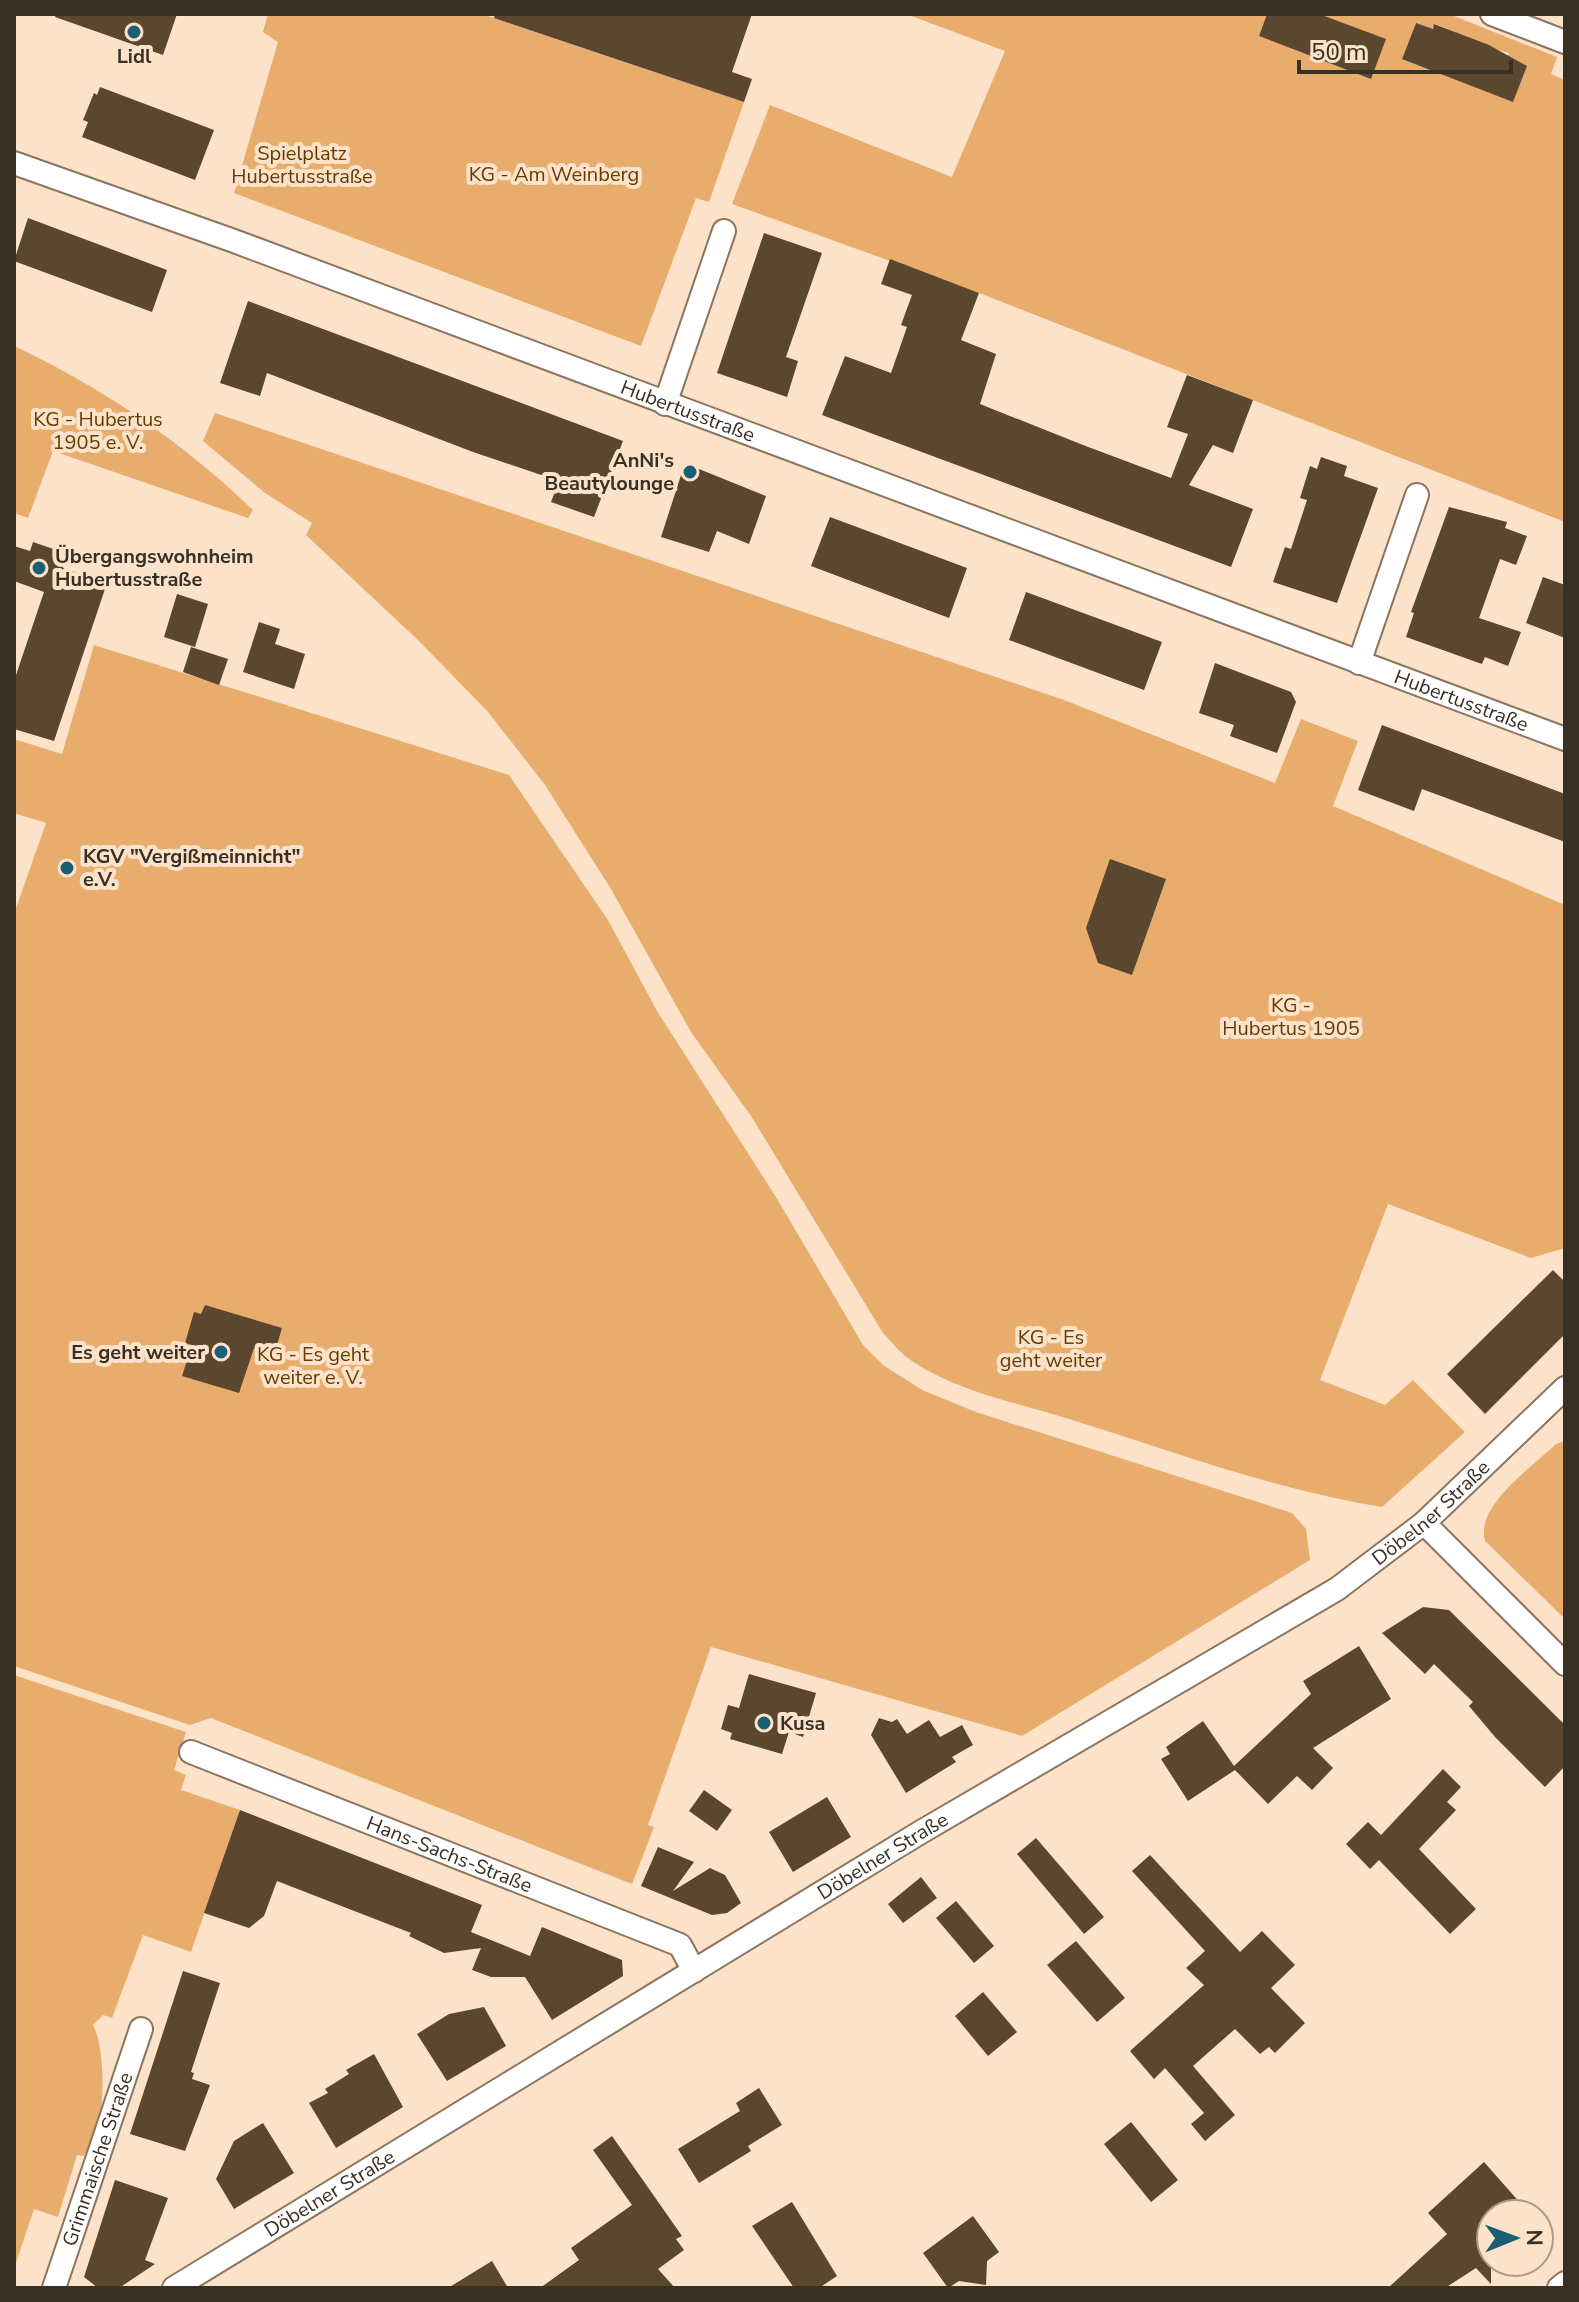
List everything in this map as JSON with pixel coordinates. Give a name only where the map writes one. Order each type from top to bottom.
[{"type":"street","points":[[1492,14],[1565,42]]},
{"type":"street","name":"Hubertusstraße","points":[[14,163],[1565,739]]},
{"type":"street","points":[[665,404],[724,231]]},
{"type":"street","points":[[1359,663],[1417,495]]},
{"type":"street","name":"Döbelner Straße","points":[[174,2288],[921,1832],[1337,1589],[1424,1523],[1565,1388]]},
{"type":"street","points":[[1424,1523],[1565,1664]]},
{"type":"street","name":"Hans-Sachs-Straße","points":[[191,1752],[680,1945],[694,1971]]},
{"type":"street","name":"Grimmaische Straße","points":[[54,2288],[141,2029]]},
{"type":"street","points":[[1559,2288],[1565,2283]]},
{"type":"green space","name":"KG - Am Weinberg","points":[[268,14],[482,14],[744,102],[709,202],[696,198],[641,346],[234,193],[278,42],[263,32]]},
{"type":"green space","points":[[906,14],[1267,14],[1259,36],[1371,78],[1319,14],[1449,14],[1557,57],[1551,74],[1565,80],[1565,522],[979,293],[732,204],[770,105],[952,177],[1005,51]],"holes":[[[1416,23],[1432,29],[1435,24],[1456,32],[1454,38],[1509,53],[1507,58],[1402,59]]]},
{"type":"green space","name":"KG - Hubertus 1905 e. V.","points":[[14,346],[110,398],[169,439],[253,510],[248,518],[53,451],[28,518],[14,513]]},
{"type":"green space","name":"KG - Hubertus 1905","points":[[215,413],[1064,700],[1275,783],[1301,719],[1358,741],[1333,806],[1565,905],[1565,1248],[1531,1258],[1388,1204],[1320,1380],[1385,1405],[1413,1380],[1465,1432],[1382,1507],[1263,1480],[987,1395],[946,1380],[905,1356],[883,1333],[751,1116],[691,1032],[611,889],[545,785],[488,712],[420,642],[306,535],[312,523],[265,493],[203,441]]},
{"type":"green space","name":"KG - Es geht weiter e. V.","points":[[94,645],[509,775],[608,920],[657,1011],[776,1197],[863,1345],[883,1365],[922,1390],[976,1412],[1292,1513],[1306,1529],[1310,1560],[1022,1736],[711,1647],[648,1825],[654,1827],[632,1884],[211,1718],[190,1725],[14,1666],[14,914],[46,823],[14,813],[14,739],[62,754]]},
{"type":"green space","points":[[1565,1441],[1565,1619],[1485,1541],[1484,1528],[1488,1514],[1508,1488],[1556,1444]]},
{"type":"green space","points":[[14,1675],[186,1732],[174,1770],[186,1775],[181,1790],[240,1810],[191,1952],[143,1935],[112,2018],[103,2015],[93,2025],[98,2037],[102,2073],[97,2131],[83,2156],[77,2155],[58,2217],[34,2209],[14,2269]]},
{"type":"building","name":"Lidl","points":[[56,14],[177,14],[163,55],[55,17]]},
{"type":"building","points":[[495,14],[752,14],[732,72],[752,79],[744,102],[494,18]]},
{"type":"building","points":[[1267,14],[1319,14],[1386,39],[1371,79],[1259,36]]},
{"type":"building","points":[[1416,23],[1433,29],[1434,24],[1489,45],[1527,66],[1513,102],[1402,59]]},
{"type":"building","points":[[100,87],[214,130],[195,180],[82,137],[88,122],[83,120],[94,93],[97,95]]},
{"type":"building","points":[[28,218],[167,270],[152,312],[14,261]]},
{"type":"building","points":[[764,233],[822,253],[786,357],[798,361],[787,397],[717,373]]},
{"type":"building","points":[[890,259],[979,293],[961,340],[996,354],[980,404],[1083,445],[1171,478],[1188,434],[1167,427],[1187,375],[1253,400],[1233,453],[1213,445],[1189,485],[1253,509],[1231,567],[822,415],[845,356],[891,373],[907,327],[901,325],[912,295],[881,284]]},
{"type":"building","points":[[248,301],[623,441],[594,517],[551,502],[559,481],[473,452],[267,373],[260,396],[220,383]]},
{"type":"building","points":[[1321,457],[1347,466],[1344,476],[1378,488],[1337,603],[1273,582],[1285,547],[1291,549],[1307,500],[1300,498],[1310,466],[1317,469]]},
{"type":"building","points":[[694,467],[766,496],[749,544],[717,531],[709,552],[661,537],[682,472]]},
{"type":"building","points":[[1449,507],[1507,522],[1505,528],[1527,536],[1516,565],[1500,559],[1479,618],[1521,632],[1508,666],[1485,657],[1482,664],[1406,637],[1414,613],[1411,612]]},
{"type":"building","points":[[830,517],[967,568],[949,618],[811,566]]},
{"type":"building","points":[[33,542],[68,554],[63,568],[107,583],[54,741],[14,729],[14,681],[44,592],[14,581],[14,546],[30,551]]},
{"type":"building","points":[[1543,577],[1565,585],[1565,638],[1526,623]]},
{"type":"building","points":[[1026,592],[1162,642],[1144,690],[1009,640]]},
{"type":"building","points":[[177,594],[208,604],[195,647],[164,637]]},
{"type":"building","points":[[259,622],[280,629],[275,644],[305,654],[294,689],[243,672]]},
{"type":"building","points":[[191,647],[228,659],[219,685],[183,672]]},
{"type":"building","points":[[1215,663],[1291,692],[1296,702],[1277,753],[1230,736],[1234,725],[1199,713]]},
{"type":"building","points":[[1382,725],[1565,794],[1565,842],[1422,789],[1414,811],[1358,790]]},
{"type":"building","points":[[1110,859],[1166,879],[1132,975],[1098,963],[1086,928]]},
{"type":"building","points":[[1553,1270],[1565,1282],[1565,1334],[1485,1414],[1447,1374]]},
{"type":"building","name":"Es geht weiter","points":[[205,1305],[282,1328],[274,1355],[254,1348],[239,1393],[182,1376],[192,1345],[185,1343],[194,1312],[201,1314]]},
{"type":"building","points":[[1423,1607],[1449,1610],[1565,1725],[1565,1766],[1545,1787],[1495,1737],[1469,1706],[1473,1702],[1434,1664],[1425,1674],[1382,1633]]},
{"type":"building","points":[[1359,1646],[1391,1699],[1313,1748],[1333,1768],[1312,1790],[1297,1776],[1268,1804],[1235,1770],[1188,1801],[1161,1759],[1170,1754],[1166,1747],[1203,1721],[1234,1766],[1311,1694],[1303,1681]]},
{"type":"building","points":[[749,1674],[816,1693],[803,1737],[789,1732],[782,1754],[730,1739],[732,1733],[721,1729],[728,1705],[739,1708]]},
{"type":"building","points":[[879,1718],[892,1722],[897,1719],[907,1734],[929,1720],[940,1737],[962,1725],[973,1745],[952,1757],[956,1762],[906,1793],[871,1735]]},
{"type":"building","points":[[1443,1769],[1461,1787],[1447,1802],[1456,1810],[1419,1849],[1476,1909],[1450,1934],[1379,1860],[1370,1869],[1346,1844],[1368,1822],[1381,1835]]},
{"type":"building","points":[[704,1790],[732,1810],[717,1831],[689,1811]]},
{"type":"building","points":[[827,1797],[851,1837],[793,1872],[769,1832]]},
{"type":"building","points":[[240,1810],[482,1905],[471,1932],[530,1956],[542,1927],[622,1960],[623,1976],[552,2020],[525,1977],[491,1977],[472,1970],[481,1948],[444,1953],[409,1936],[411,1933],[277,1881],[264,1916],[249,1928],[204,1913]]},
{"type":"building","points":[[1036,1838],[1104,1917],[1084,1934],[1017,1854]]},
{"type":"building","points":[[658,1847],[694,1862],[673,1891],[710,1868],[725,1875],[741,1903],[727,1913],[712,1915],[641,1886]]},
{"type":"building","points":[[1150,1855],[1240,1952],[1262,1931],[1295,1965],[1271,1988],[1305,2023],[1275,2053],[1269,2047],[1260,2054],[1235,2029],[1193,2066],[1235,2115],[1205,2141],[1191,2124],[1204,2113],[1165,2068],[1154,2079],[1130,2051],[1204,1985],[1186,1968],[1205,1951],[1132,1871]]},
{"type":"building","points":[[921,1877],[937,1898],[903,1923],[888,1904]]},
{"type":"building","points":[[956,1901],[994,1946],[974,1963],[936,1918]]},
{"type":"building","points":[[1076,1941],[1125,1998],[1097,2022],[1047,1965]]},
{"type":"building","points":[[183,1971],[220,1983],[191,2072],[194,2073],[192,2079],[210,2085],[185,2151],[130,2134]]},
{"type":"building","points":[[983,1992],[1017,2032],[988,2056],[955,2016]]},
{"type":"building","points":[[484,2007],[506,2046],[447,2081],[417,2034],[449,2014]]},
{"type":"building","points":[[374,2054],[403,2107],[336,2148],[309,2103],[328,2093],[325,2089],[349,2074],[346,2070]]},
{"type":"building","points":[[759,2088],[782,2125],[748,2146],[751,2151],[699,2183],[678,2149],[740,2111],[736,2103]]},
{"type":"building","points":[[1131,2122],[1178,2180],[1151,2202],[1104,2144]]},
{"type":"building","points":[[263,2123],[294,2173],[234,2209],[216,2179],[234,2141]]},
{"type":"building","points":[[612,2136],[682,2236],[676,2239],[684,2250],[658,2269],[675,2288],[540,2288],[579,2260],[571,2248],[632,2205],[593,2150]]},
{"type":"building","points":[[1484,2162],[1516,2198],[1475,2198],[1475,2269],[1445,2288],[1388,2288],[1447,2234],[1428,2213]]},
{"type":"building","points":[[115,2180],[168,2198],[145,2260],[155,2264],[119,2288],[98,2288],[84,2277]]},
{"type":"building","points":[[792,2202],[837,2276],[819,2288],[794,2288],[752,2226]]},
{"type":"building","points":[[973,2216],[999,2252],[987,2261],[986,2285],[959,2281],[948,2288],[923,2253]]},
{"type":"building","points":[[492,2261],[508,2288],[448,2288]]},
{"type":"place","name":"Lidl","points":[[134,32]]},
{"type":"place","name":"AnNi's Beautylounge","points":[[690,472]]},
{"type":"place","name":"Übergangswohnheim Hubertusstraße","points":[[39,568]]},
{"type":"place","name":"KGV \"Vergißmeinnicht\" e.V.","points":[[67,868]]},
{"type":"place","name":"Es geht weiter","points":[[221,1352]]},
{"type":"place","name":"Kusa","points":[[764,1723]]},
{"type":"park label","name":"Spielplatz Hubertusstraße","points":[[302,164]]},
{"type":"park label","name":"KG - Es geht weiter","points":[[1051,1348]]}]
